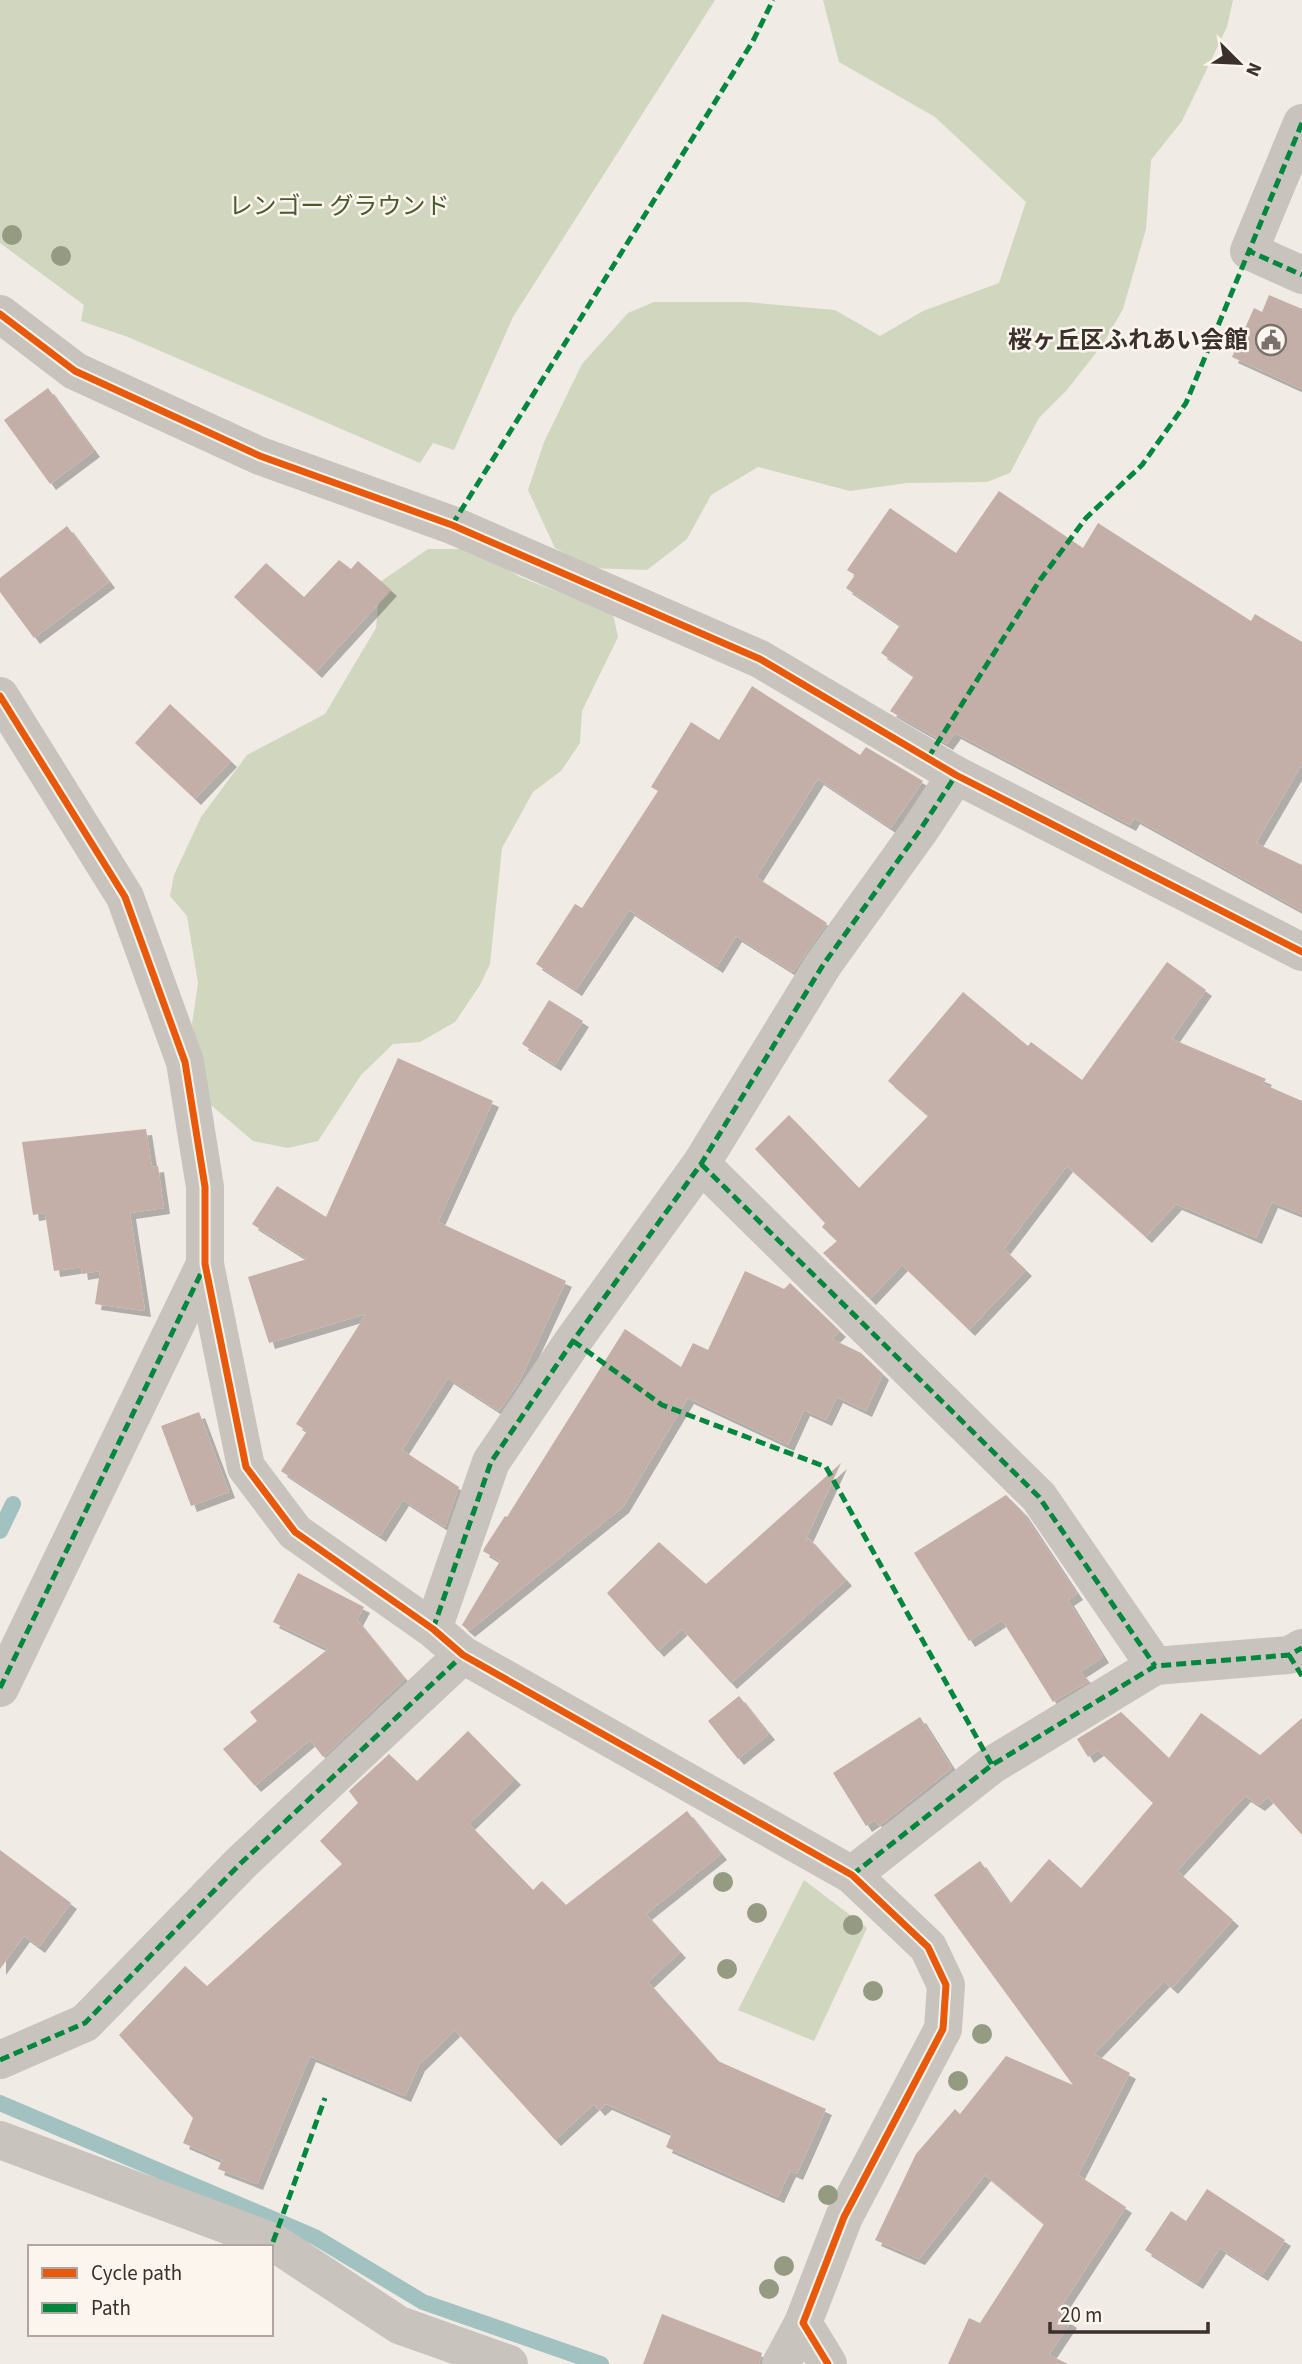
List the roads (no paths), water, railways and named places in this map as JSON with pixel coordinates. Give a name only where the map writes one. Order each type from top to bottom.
[{"type":"street","points":[[1302,122],[1249,251],[1302,275]]},
{"type":"street","points":[[0,314],[75,371],[248,450],[452,525],[760,659],[956,775],[1302,952]]},
{"type":"street","points":[[0,696],[125,897],[180,1049],[205,1187],[205,1264],[246,1467],[295,1532],[433,1629],[463,1655],[852,1875],[928,1947],[946,1985],[943,2029],[844,2217],[803,2323],[781,2364]]},
{"type":"street","points":[[433,1629],[491,1462],[573,1341],[701,1164],[823,965],[956,775]]},
{"type":"street","points":[[701,1164],[1039,1497],[1155,1666]]},
{"type":"street","points":[[0,1688],[205,1264]]},
{"type":"street","points":[[0,2060],[85,2023],[241,1863],[463,1655]]},
{"type":"street","points":[[852,1875],[992,1765],[1155,1666],[1298,1660]]},
{"type":"street","points":[[0,2140],[273,2242],[399,2325],[509,2364]]},
{"type":"street","points":[[803,2323],[828,2364]]},
{"type":"waterway","points":[[0,1531],[13,1504]]},
{"type":"waterway","points":[[0,2103],[315,2237],[423,2302],[601,2364]]},
{"type":"place","name":"桜ヶ丘区ふれあい会館","points":[[1271,340]]},
{"type":"park label","name":"レンゴー グラウンド","points":[[339,206]]}]
